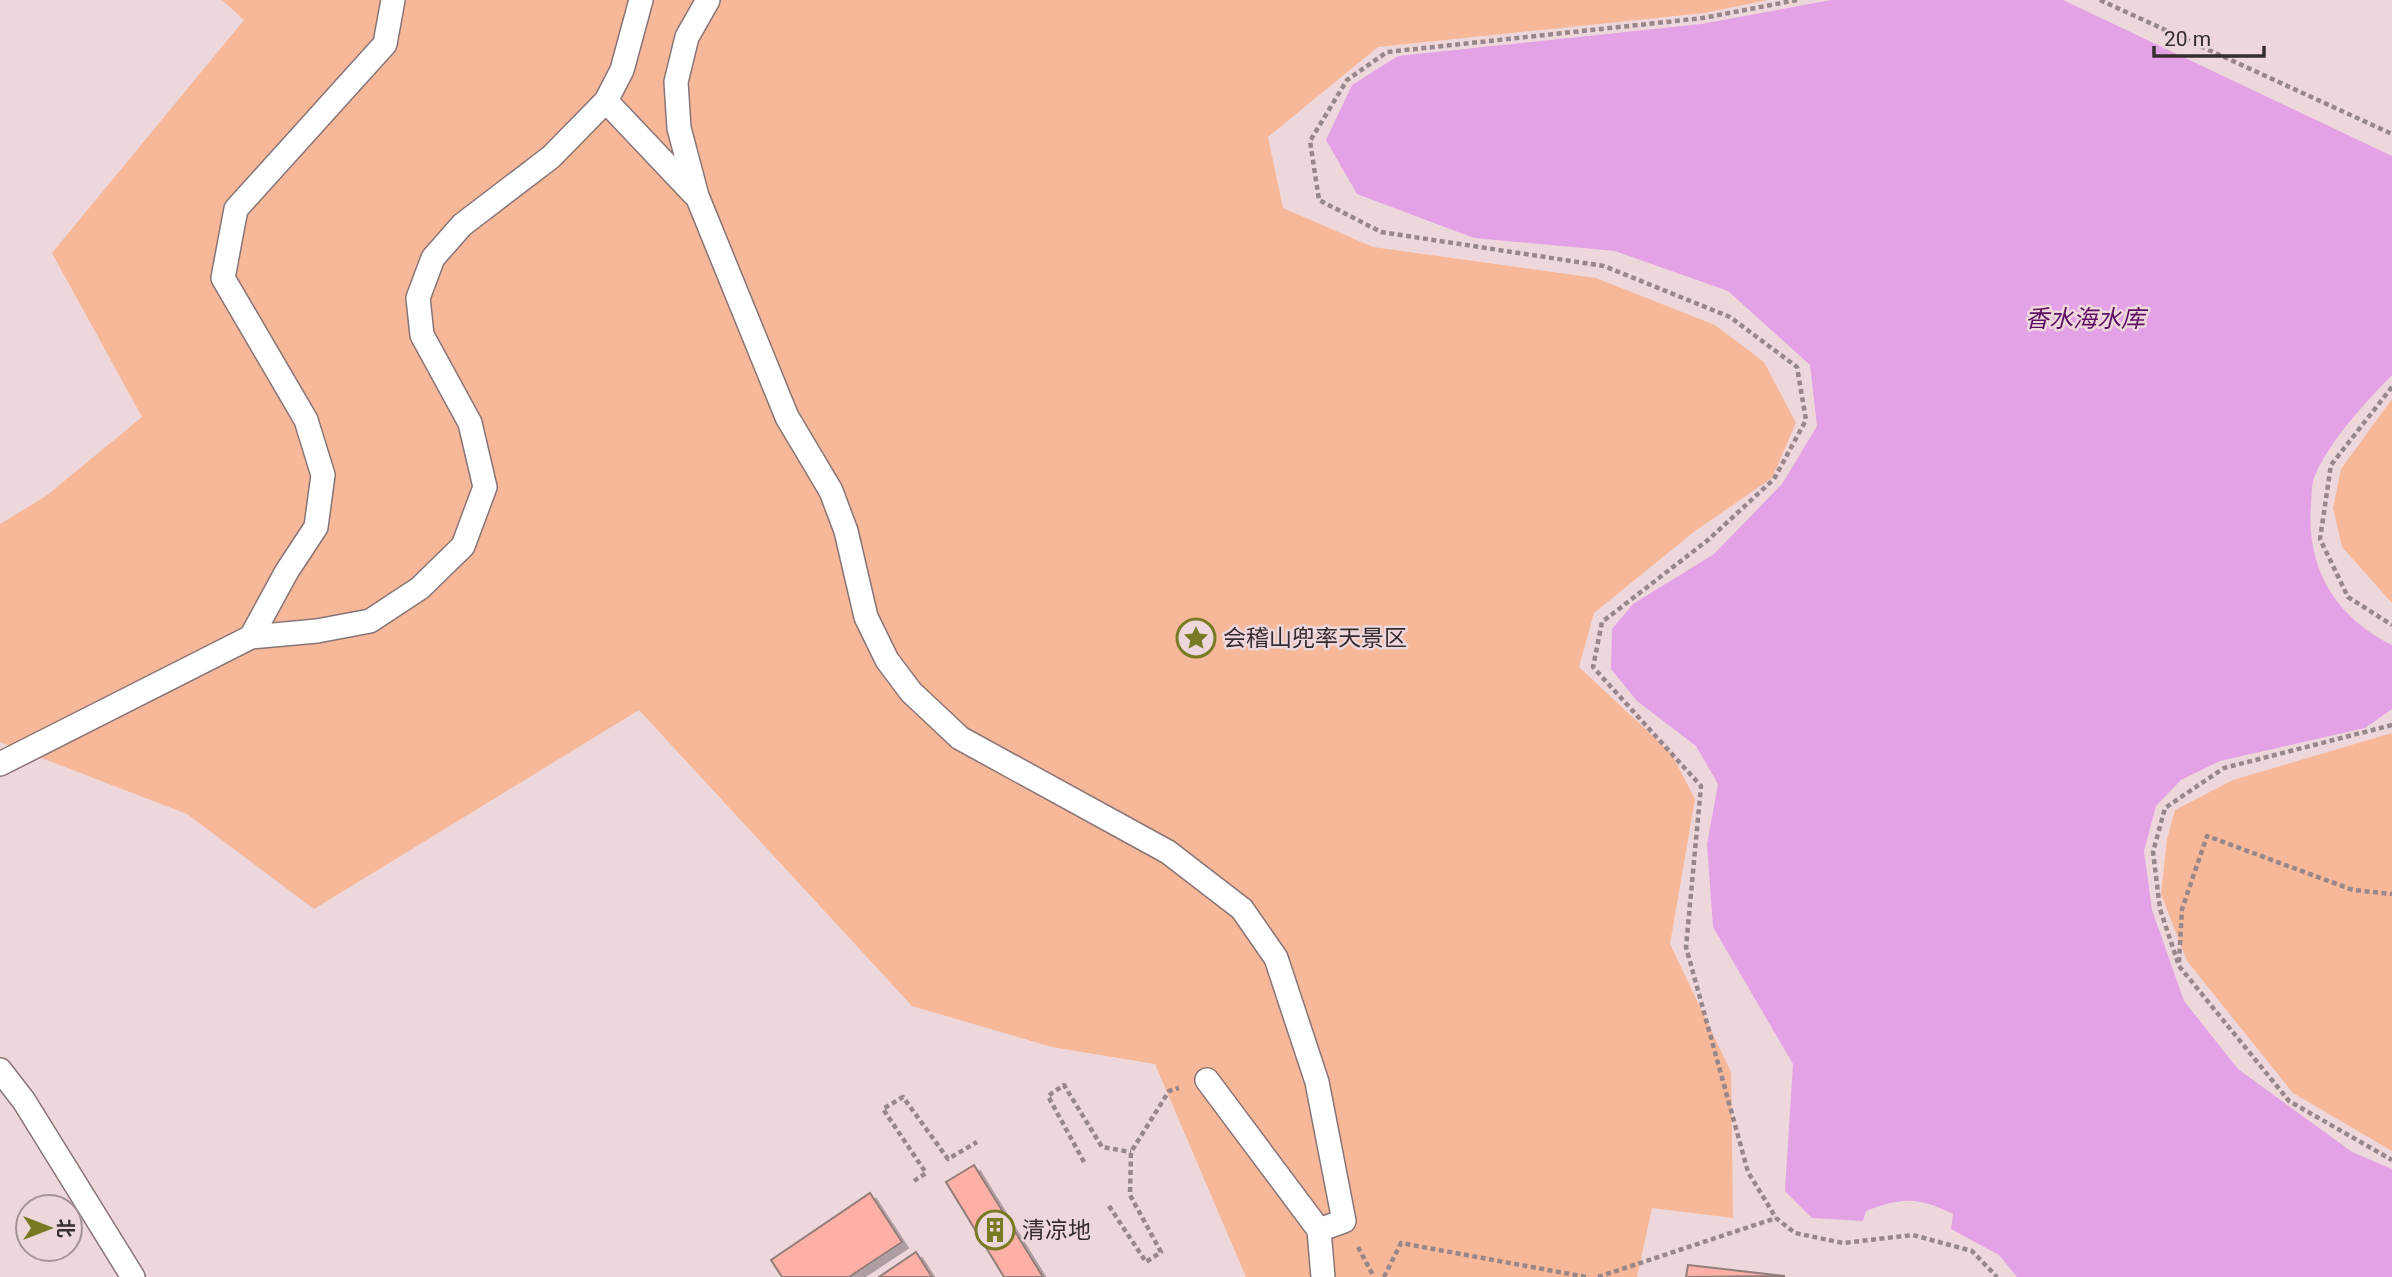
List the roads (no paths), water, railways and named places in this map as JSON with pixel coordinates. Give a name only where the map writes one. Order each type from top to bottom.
[{"type":"lane","points":[[251,637],[287,571],[316,527],[323,475],[306,419],[223,278],[236,209],[385,44],[393,0]]},
{"type":"lane","points":[[0,764],[251,637],[317,631],[370,621],[420,588],[463,545],[485,487],[470,423],[422,335],[418,298],[433,258],[462,225],[551,157],[606,102],[622,70],[641,0]]},
{"type":"lane","points":[[708,0],[687,37],[676,82],[679,128],[696,196],[787,417],[831,491],[846,531],[866,617],[887,660],[911,692],[960,738],[1168,852],[1242,909],[1276,958],[1317,1082],[1344,1221],[1319,1230]]},
{"type":"lane","points":[[606,102],[696,196]]},
{"type":"lane","points":[[0,1070],[24,1101],[133,1277]]},
{"type":"lane","points":[[1207,1080],[1319,1230],[1323,1277]]},
{"type":"water","name":"香水海水库","points":[[1831,0],[2063,0],[2392,156],[2392,375],[2348,424],[2320,464],[2312,484],[2311,528],[2319,570],[2328,588],[2355,620],[2392,645],[2392,709],[2365,728],[2220,761],[2181,780],[2156,806],[2144,851],[2152,910],[2184,1001],[2238,1069],[2352,1152],[2392,1169],[2392,1277],[2017,1277],[1999,1255],[1951,1229],[1953,1214],[1940,1208],[1919,1202],[1900,1201],[1866,1211],[1863,1221],[1812,1218],[1785,1191],[1793,1064],[1713,927],[1707,844],[1718,784],[1696,746],[1637,701],[1611,669],[1612,629],[1633,604],[1714,554],[1782,484],[1817,426],[1810,365],[1728,291],[1615,251],[1474,238],[1357,194],[1326,140],[1352,85],[1398,56],[1701,24]]},
{"type":"place","name":"会稽山兜率天景区","points":[[1196,638]]},
{"type":"place","name":"清凉地","points":[[995,1230]]}]
